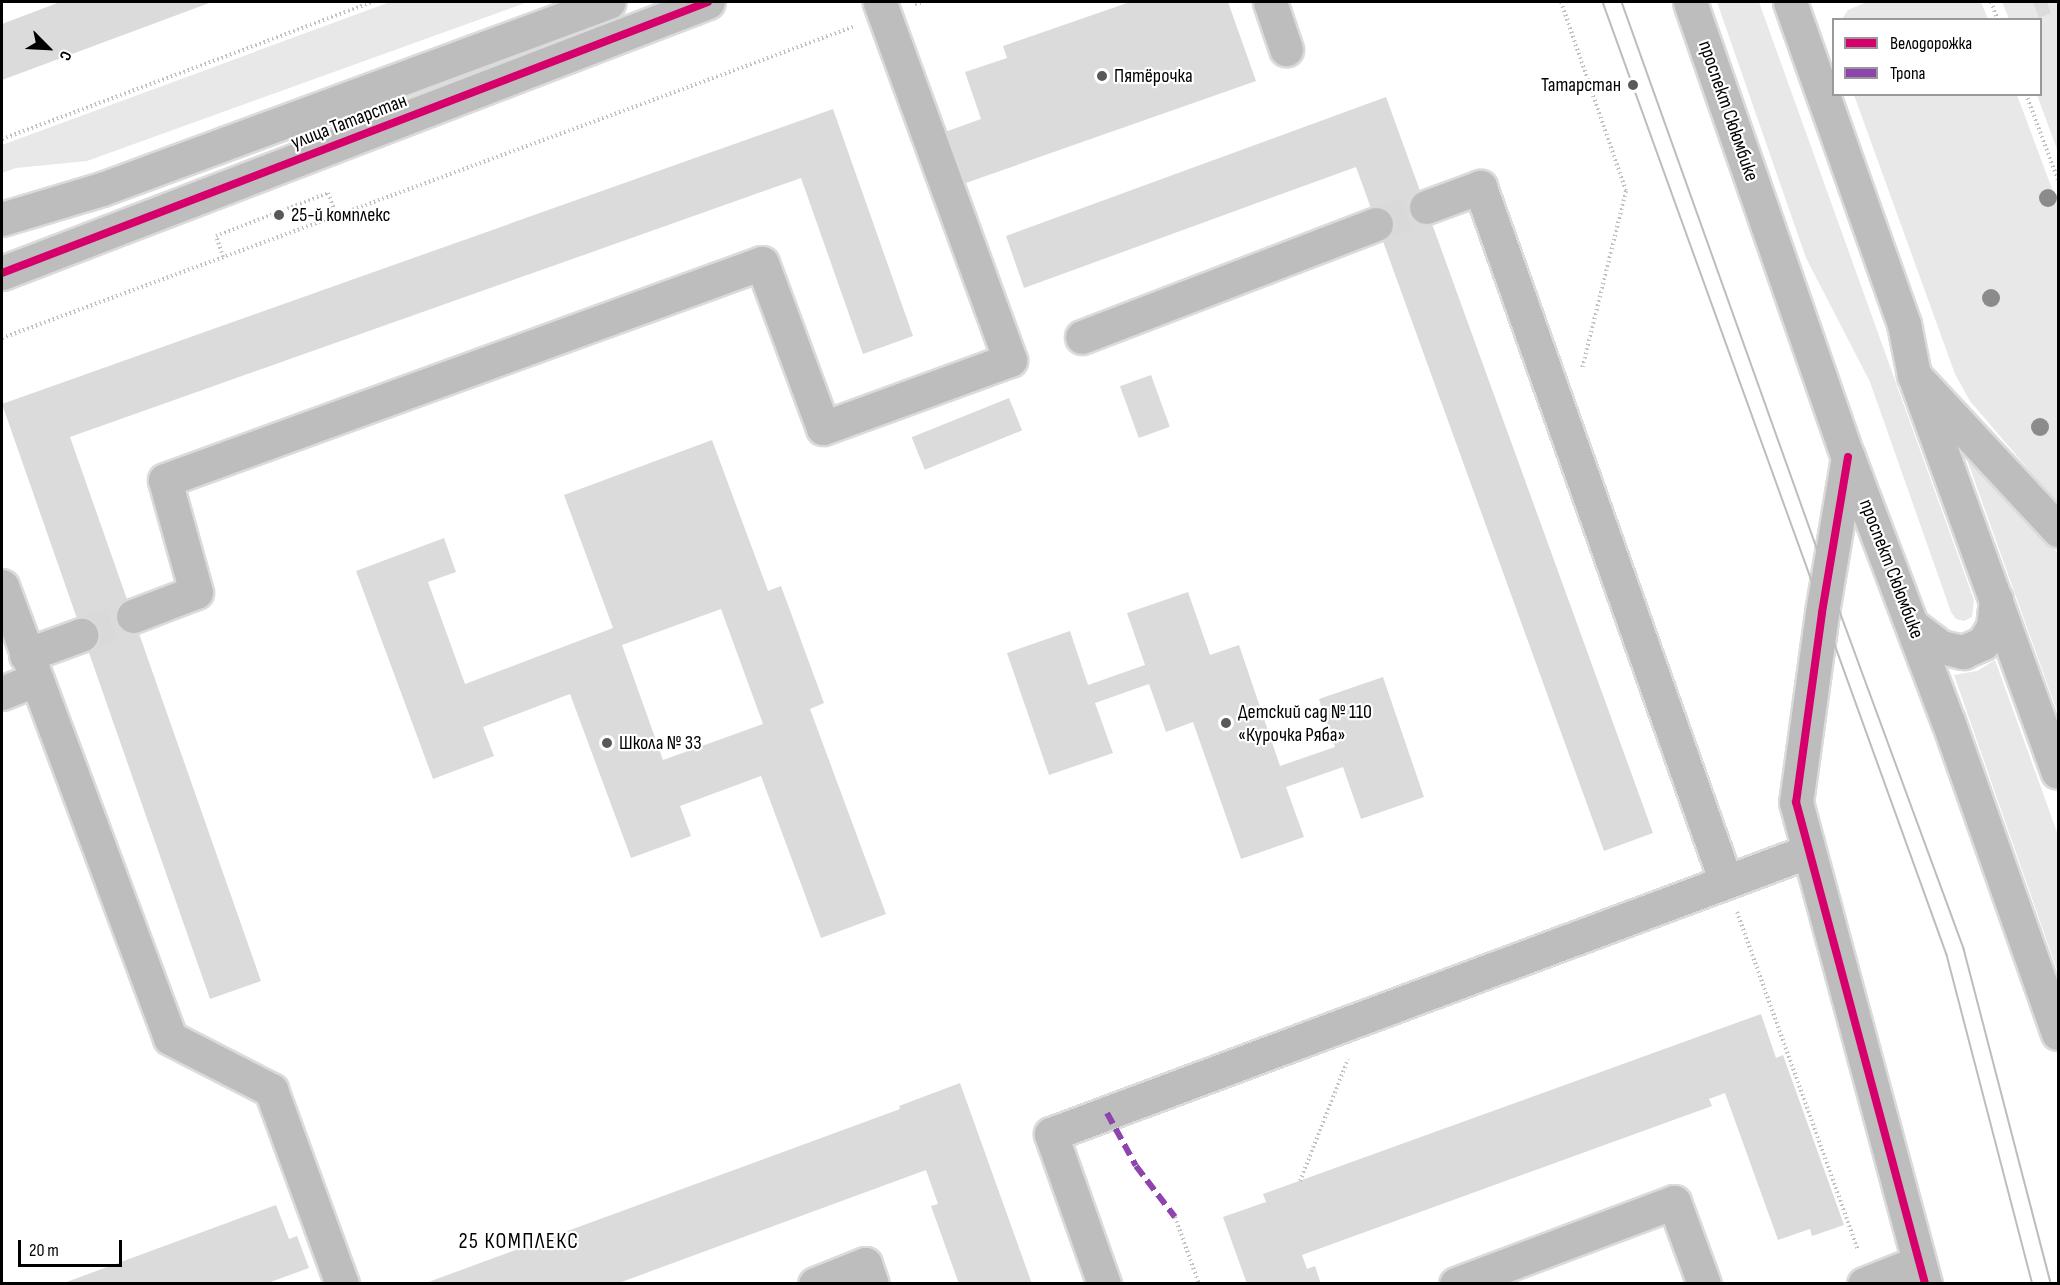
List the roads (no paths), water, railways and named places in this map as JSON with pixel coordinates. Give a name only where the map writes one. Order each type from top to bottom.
[{"type":"street","name":"улица Татарстан","points":[[2,219],[102,189],[609,2]]},
{"type":"street","name":"улица Татарстан","points":[[2,273],[708,2]]},
{"type":"street","points":[[1270,2],[1286,49]]},
{"type":"street","name":"проспект Сююмбике","points":[[1690,2],[1848,457],[1913,626],[2058,1033]]},
{"type":"street","points":[[1790,2],[1904,324],[1914,375],[2058,772]]},
{"type":"street","points":[[133,616],[196,592],[165,480],[762,263],[823,429],[1010,360],[883,8]]},
{"type":"street","points":[[1426,207],[1480,187],[1726,882]]},
{"type":"street","points":[[1082,337],[1376,224]]},
{"type":"street","points":[[1914,375],[2058,530]]},
{"type":"street","points":[[1848,457],[1822,613],[1796,802],[1922,1273],[1867,1283]]},
{"type":"street","points":[[2,585],[170,1038],[272,1090],[342,1284]]},
{"type":"street","points":[[1913,626],[1941,647],[1963,652],[1983,643],[1993,627],[1996,599]]},
{"type":"street","points":[[2,693],[31,668],[81,635]]},
{"type":"street","points":[[1104,1284],[1051,1134],[1809,851]]},
{"type":"street","points":[[1456,1284],[1674,1202],[1704,1284]]},
{"type":"street","points":[[816,1284],[865,1264],[872,1284]]},
{"type":"tunnel","points":[[1376,224],[1426,207]]},
{"type":"tunnel","points":[[81,635],[133,616]]},
{"type":"tram line","points":[[1603,2],[1947,955],[2033,1284]]},
{"type":"tram line","points":[[1622,2],[1828,579],[1964,949],[2051,1284]]},
{"type":"place","name":"Пятёрочка","points":[[1102,76]]},
{"type":"place","name":"Татарстан","points":[[1633,85]]},
{"type":"place","name":"25-й комплекс","points":[[279,215]]},
{"type":"place","name":"Детский сад № 110 «Курочка Ряба»","points":[[1226,723]]},
{"type":"place","name":"Школа № 33","points":[[607,743]]},
{"type":"district","name":"25 КОМПЛЕКС","points":[[519,1242]]}]
